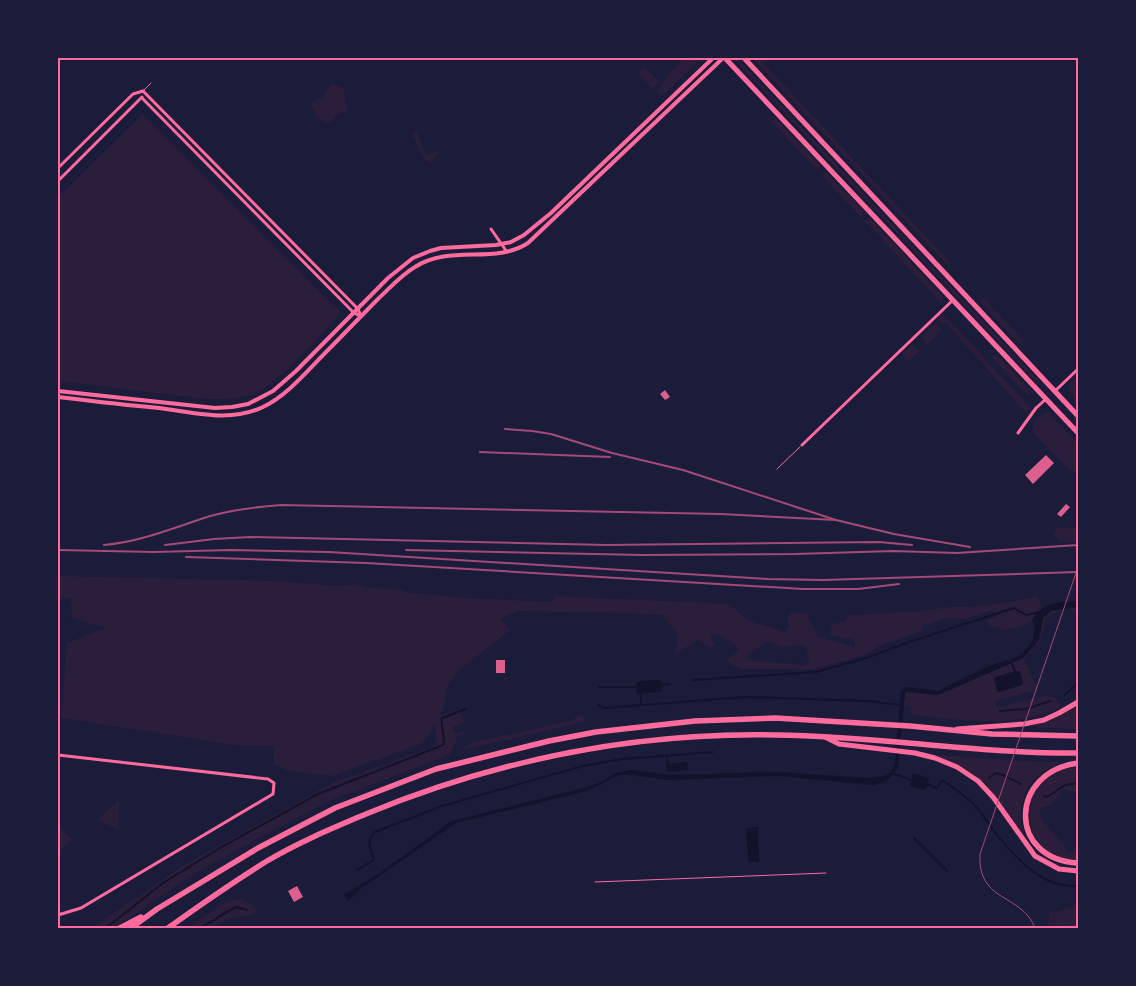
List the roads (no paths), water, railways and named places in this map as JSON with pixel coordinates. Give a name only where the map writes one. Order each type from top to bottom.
[{"type":"highway","points":[[120,928],[156,909],[258,848],[335,808],[436,769],[502,752],[596,732],[695,721],[785,718],[886,724],[992,734],[1078,736]]},
{"type":"highway","points":[[168,928],[268,861],[331,828],[445,784],[552,756],[598,747],[646,740],[745,735],[824,737],[997,750],[1078,753]]},
{"type":"highway","points":[[1078,763],[1050,772],[1036,784],[1029,796],[1026,823],[1033,840],[1041,849],[1057,859],[1078,863]]},
{"type":"highway","points":[[131,928],[156,909]]},
{"type":"main road","points":[[724,58],[1078,433]]},
{"type":"main road","points":[[744,58],[1078,416]]},
{"type":"main road","points":[[1046,399],[1055,391]]},
{"type":"main road","points":[[952,730],[1024,724],[1044,720],[1078,702]]},
{"type":"main road","points":[[824,737],[839,744],[908,752],[946,762],[968,774],[993,797],[1035,856],[1059,869],[1078,871]]},
{"type":"street","points":[[58,391],[220,408],[243,406],[259,400],[278,388],[399,268],[413,258],[448,247],[503,244],[520,238],[551,213],[713,58]]},
{"type":"street","points":[[58,397],[217,416],[234,416],[251,412],[271,403],[289,389],[400,278],[424,262],[451,255],[507,252],[520,248],[532,240],[621,153],[724,58]]},
{"type":"street","points":[[143,91],[358,309],[361,316]]},
{"type":"street","points":[[58,181],[142,98],[143,91]]},
{"type":"street","points":[[58,168],[133,94],[143,91]]},
{"type":"street","points":[[142,98],[354,313],[361,316]]},
{"type":"street","points":[[491,228],[507,252]]},
{"type":"street","points":[[802,445],[953,300]]},
{"type":"street","points":[[1055,391],[1078,369]]},
{"type":"street","points":[[1018,433],[1036,408],[1046,399]]},
{"type":"street","points":[[58,755],[268,779],[274,783],[275,789],[273,794],[81,908],[58,915]]},
{"type":"lane","points":[[143,91],[151,83]]},
{"type":"lane","points":[[777,468],[802,445]]},
{"type":"lane","points":[[595,882],[826,873]]},
{"type":"waterway","points":[[692,680],[816,672],[869,657],[1014,608],[1026,615],[1040,612]]},
{"type":"waterway","points":[[1011,662],[1015,671]]},
{"type":"waterway","points":[[1065,695],[1078,683]]},
{"type":"waterway","points":[[661,685],[670,684]]},
{"type":"waterway","points":[[599,687],[639,687]]},
{"type":"waterway","points":[[641,692],[641,705]]},
{"type":"waterway","points":[[598,705],[604,708],[746,697],[868,701],[901,705]]},
{"type":"waterway","points":[[1000,711],[1026,709],[1050,701]]},
{"type":"waterway","points":[[106,928],[163,883],[218,849],[318,794],[443,745],[442,718],[466,709]]},
{"type":"waterway","points":[[357,870],[374,860],[369,842],[375,832],[442,806],[583,766],[622,759],[713,752]]},
{"type":"waterway","points":[[667,756],[668,764]]},
{"type":"waterway","points":[[892,773],[914,781]]},
{"type":"waterway","points":[[989,778],[996,773],[1021,784]]},
{"type":"waterway","points":[[925,784],[937,788],[942,780],[966,797],[981,812],[1006,846],[1033,872],[1054,883],[1078,886]]},
{"type":"waterway","points":[[1044,796],[1047,797],[1065,785],[1078,783]]},
{"type":"waterway","points":[[914,838],[947,871]]},
{"type":"waterway","points":[[200,928],[236,907],[247,910]]},
{"type":"tram line","points":[[1035,928],[1029,917],[993,890],[986,881],[981,870],[980,854],[1078,567]]},
{"type":"railway","points":[[505,429],[551,434],[612,453],[683,470],[836,520],[894,534],[970,547]]},
{"type":"railway","points":[[480,452],[610,457]]},
{"type":"railway","points":[[104,545],[141,538],[220,513],[281,505],[721,514],[836,520]]},
{"type":"railway","points":[[165,545],[250,537],[606,545],[879,542],[912,545]]},
{"type":"railway","points":[[406,550],[642,555],[893,551],[957,553],[1078,545]]},
{"type":"railway","points":[[58,550],[329,552],[768,579],[823,580],[1078,572]]},
{"type":"railway","points":[[186,557],[366,563],[803,589],[858,589],[899,584]]}]
